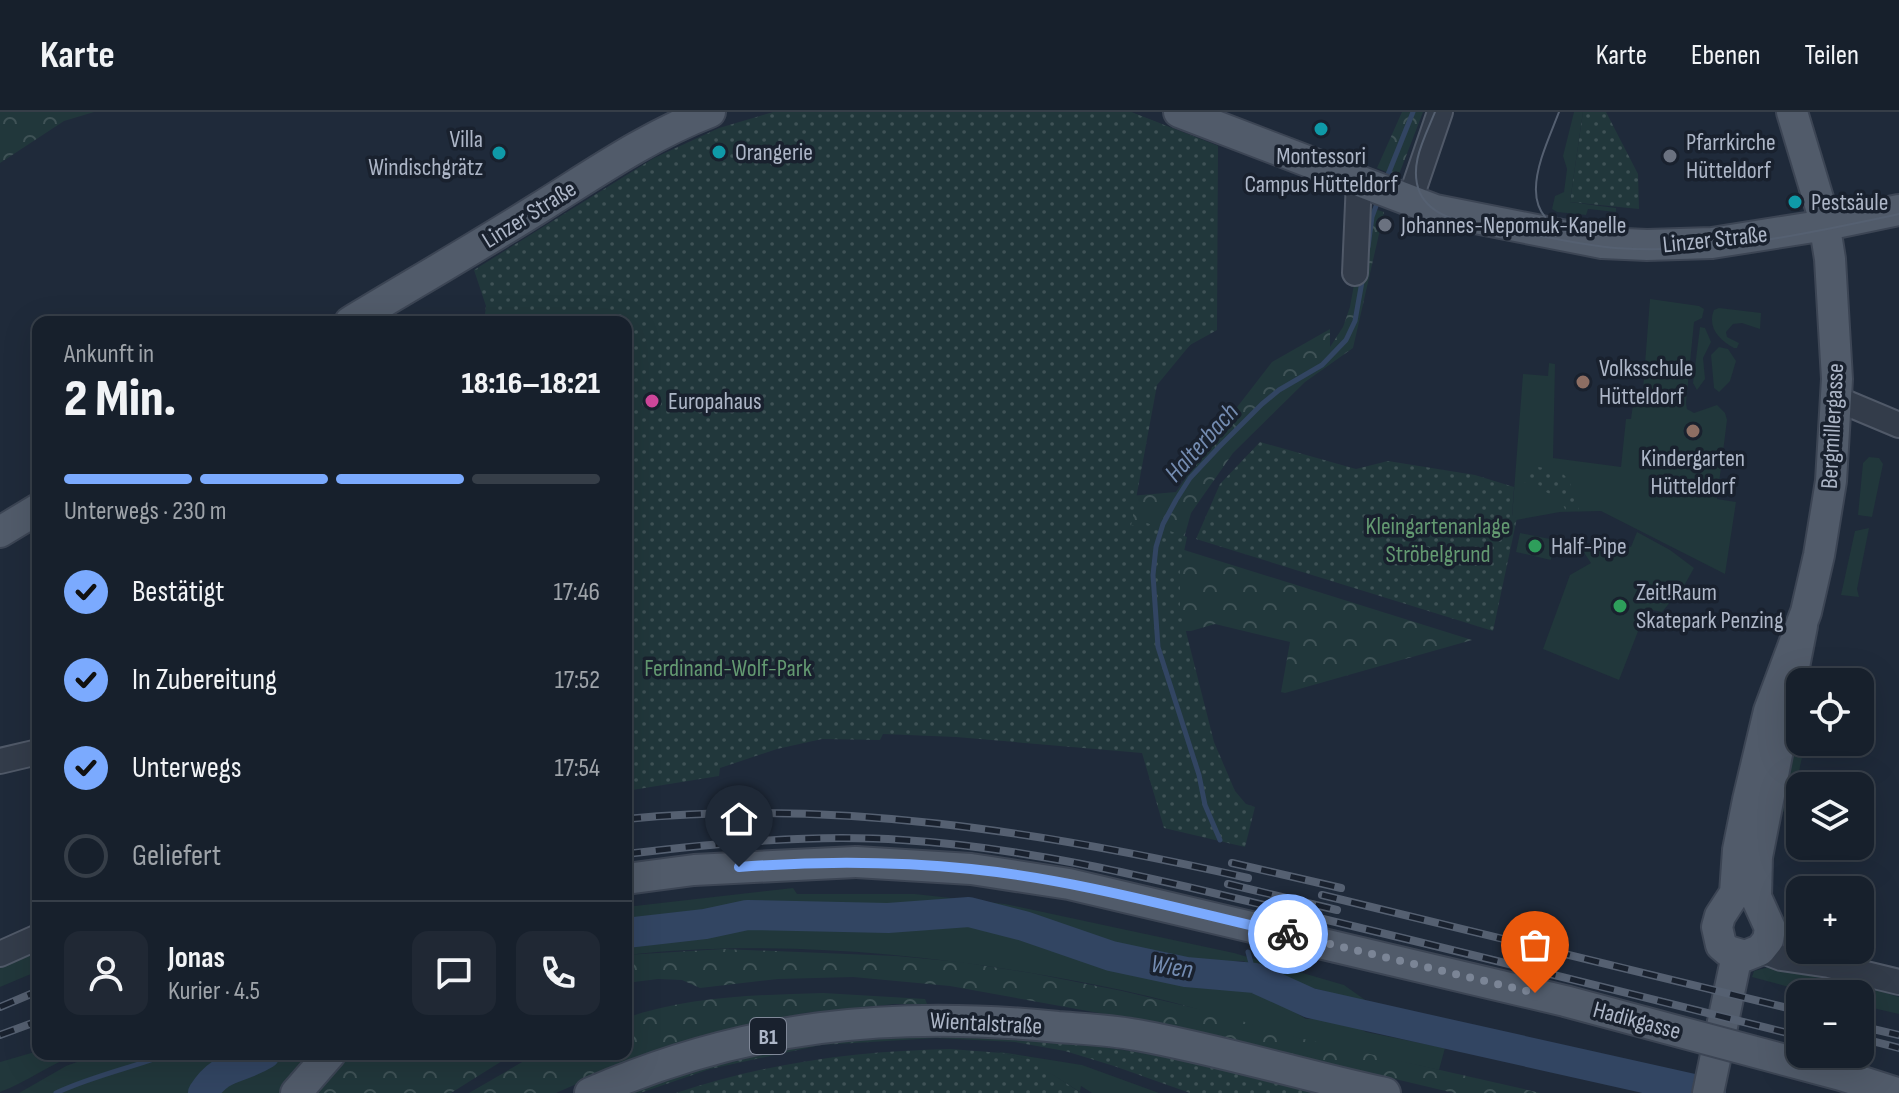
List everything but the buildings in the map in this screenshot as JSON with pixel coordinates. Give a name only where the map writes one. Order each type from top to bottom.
[{"type":"main road","name":"Linzer Straße","points":[[360,316],[489,240],[624,154],[710,112]]},
{"type":"main road","name":"Linzer Straße","points":[[1179,112],[1451,214],[1617,245],[1712,243],[1899,210]]},
{"type":"main road","name":"Bergmillergasse","points":[[1708,1093],[1717,1054],[1756,935],[1758,848],[1826,518],[1837,399],[1832,273],[1826,225],[1792,112]]},
{"type":"main road","points":[[0,532],[32,513]]},
{"type":"main road","name":"Bergmillergasse","points":[[1756,935],[1728,951],[1717,936],[1717,927],[1720,916],[1735,893],[1741,834],[1769,711],[1802,626]]},
{"type":"main road","name":"Hadikgasse","points":[[632,878],[721,868],[856,862],[971,869],[1069,884],[1550,997],[1841,1075],[1897,1093]]},
{"type":"main road","points":[[1727,908],[1738,903],[1749,903],[1756,935]]},
{"type":"main road","name":"Wientalstraße","points":[[590,1093],[662,1065],[749,1040],[812,1028],[913,1019],[1017,1022],[1135,1034],[1348,1090],[1385,1093]]},
{"type":"main road","points":[[296,1093],[325,1060]]},
{"type":"street","points":[[1355,273],[1384,191],[1440,112]]},
{"type":"street","points":[[1837,399],[1899,425]]},
{"type":"street","points":[[0,761],[32,753]]},
{"type":"street","points":[[1756,935],[1786,945]]},
{"type":"street","points":[[1756,935],[1792,961],[1829,965],[1899,982]]},
{"type":"street","points":[[0,954],[32,940]]},
{"type":"green space","points":[[0,112],[94,112],[64,121],[0,163]]},
{"type":"green space","name":"Ferdinand-Wolf-Park","points":[[773,112],[1131,112],[1218,146],[1217,330],[1190,345],[1157,385],[1131,526],[1144,522],[1187,537],[1180,571],[1180,608],[1214,742],[1235,791],[1246,804],[1255,807],[1245,847],[1164,828],[1142,753],[883,734],[880,740],[822,739],[777,749],[720,768],[719,776],[632,790],[632,316],[485,316],[486,306],[474,270],[654,158],[719,128]]},
{"type":"green space","points":[[1131,112],[1218,146],[1208,327],[1148,387],[1130,496],[1176,492],[1272,362],[1330,329],[1330,347],[1343,327],[1350,307],[1368,207],[1384,212],[1353,348],[1305,382],[1233,453],[1191,513],[1181,549],[1472,640],[1285,693],[1281,692],[1290,642],[1215,624],[1191,631],[1177,631],[1154,793],[1143,753],[632,587],[632,579]]},
{"type":"green space","points":[[1402,112],[1423,112],[1398,177],[1377,168]]},
{"type":"green space","points":[[1574,112],[1583,112],[1570,202],[1616,208],[1616,212],[1588,209],[1586,215],[1552,209],[1555,196],[1564,192],[1567,169],[1563,156]]},
{"type":"green space","points":[[1583,112],[1606,112],[1638,174],[1639,209],[1570,202]]},
{"type":"green space","points":[[1650,299],[1704,309],[1702,318],[1694,322],[1686,403],[1687,409],[1694,413],[1717,405],[1727,420],[1717,499],[1736,502],[1725,574],[1601,511],[1560,512],[1516,520],[1512,517],[1523,374],[1548,376],[1549,363],[1555,364],[1553,458],[1621,467],[1626,419],[1631,419],[1635,390],[1643,390]]},
{"type":"green space","points":[[1714,310],[1761,313],[1760,329],[1742,323],[1733,324],[1726,332],[1727,337],[1739,343],[1734,348],[1719,337],[1713,327],[1712,316]]},
{"type":"green space","points":[[1700,327],[1705,328],[1711,342],[1703,358],[1705,379],[1697,390],[1693,383]]},
{"type":"green space","points":[[1719,347],[1728,349],[1736,361],[1730,381],[1719,392],[1714,388],[1711,355]]},
{"type":"green space","name":"Kleingartenanlage Ströbelgrund","points":[[1260,442],[1356,469],[1388,461],[1475,475],[1514,487],[1512,516],[1517,518],[1493,631],[1196,539],[1220,484]]},
{"type":"green space","points":[[1869,457],[1879,458],[1883,464],[1872,517],[1858,515],[1863,463]]},
{"type":"green space","points":[[1528,466],[1551,469],[1564,475],[1569,480],[1579,510],[1566,511],[1560,499],[1539,485],[1524,482]]},
{"type":"green space","points":[[1869,528],[1857,589],[1859,597],[1841,595],[1855,531]]},
{"type":"green space","name":"Zeit!Raum Skatepark Penzing","points":[[1637,532],[1670,550],[1694,568],[1662,612],[1652,610],[1644,616],[1619,680],[1543,649],[1570,575],[1591,563],[1583,551],[1603,537],[1631,547]]},
{"type":"green space","name":"Half-Pipe","points":[[1520,533],[1555,540],[1551,560],[1516,552]]},
{"type":"green space","points":[[1793,756],[1802,756],[1799,772],[1789,772]]},
{"type":"green space","points":[[1786,787],[1786,814],[1781,809]]},
{"type":"green space","points":[[793,888],[797,894],[915,894],[1005,904],[1234,953],[1344,985],[1368,1002],[1350,1000],[1316,989],[1299,990],[1281,977],[1252,973],[1244,961],[1188,962],[1045,930],[1040,918],[979,905],[887,911],[868,908],[831,910],[805,903],[766,904],[632,921],[632,906]]},
{"type":"green space","points":[[971,919],[1036,937],[1043,948],[1111,968],[1177,979],[1236,984],[1261,991],[1306,1019],[1347,1022],[1366,1032],[1445,1048],[1439,1070],[1315,1043],[1143,995],[1000,968],[812,949],[749,948],[632,955],[632,941],[750,924],[922,927]]},
{"type":"green space","points":[[32,947],[32,974],[0,987],[0,961]]},
{"type":"green space","points":[[723,949],[896,956],[960,962],[1122,991],[1211,1012],[1299,1038],[1541,1093],[1454,1093],[1176,1027],[950,986],[853,977],[778,979],[700,988],[682,980],[632,982],[632,955]]},
{"type":"green space","points":[[1769,967],[1787,968],[1837,980],[1786,980],[1786,986],[1752,977],[1754,971]]},
{"type":"green space","points":[[1874,989],[1899,997],[1899,1014],[1874,1008]]},
{"type":"green space","points":[[823,993],[925,999],[927,1004],[804,1013],[721,1031],[615,1067],[556,1093],[469,1093],[526,1060],[632,1060],[632,1016],[699,1001]]},
{"type":"green space","points":[[901,1033],[1043,1038],[1212,1066],[1314,1093],[1190,1093],[1065,1051],[1015,1042],[936,1038],[821,1045],[710,1069],[640,1093],[629,1093],[749,1054]]},
{"type":"green space","points":[[950,1049],[1002,1053],[1029,1059],[1081,1093],[676,1093],[743,1074],[811,1060],[880,1052]]},
{"type":"green space","points":[[994,1051],[1082,1065],[1159,1093],[1092,1093],[1081,1086],[1080,1092],[1027,1059]]},
{"type":"green space","points":[[32,1053],[32,1060],[65,1060],[0,1092],[0,1062]]},
{"type":"green space","points":[[82,1060],[308,1060],[280,1093],[19,1093]]},
{"type":"green space","points":[[345,1060],[503,1060],[451,1093],[307,1093],[333,1064]]},
{"type":"waterway","name":"Halterbach","points":[[1385,182],[1413,112]]},
{"type":"waterway","name":"Halterbach","points":[[1368,247],[1372,217],[1379,198]]},
{"type":"waterway","name":"Halterbach","points":[[1220,840],[1205,805],[1199,775],[1158,647],[1153,575],[1156,547],[1163,524],[1190,478],[1262,404],[1279,390],[1322,365],[1346,340],[1355,321],[1363,276]]},
{"type":"waterway","name":"Wien","points":[[632,932],[705,924],[747,915],[888,918],[969,912],[1024,926],[1111,956],[1186,972],[1255,978],[1310,1003],[1711,1093]]},
{"type":"waterway","name":"Halterbach","points":[[1248,952],[1255,978]]},
{"type":"waterway","points":[[56,1093],[150,1060]]},
{"type":"waterway","name":"Wien","points":[[203,1093],[224,1072],[254,1060]]},
{"type":"tram line","points":[[1435,112],[1419,152],[1417,183],[1426,203],[1456,220],[1586,245],[1651,249],[1723,246],[1899,214]]},
{"type":"tram line","points":[[1559,112],[1540,165],[1536,182],[1537,199],[1542,214],[1555,226],[1575,234]]},
{"type":"railway","points":[[632,819],[783,813],[939,824],[1094,847],[1248,878]]},
{"type":"railway","points":[[632,853],[730,843],[834,838],[903,840],[1001,850],[1194,888],[1786,1033]]},
{"type":"railway","points":[[1232,863],[1341,888]]},
{"type":"railway","points":[[1228,884],[1337,910]]},
{"type":"railway","points":[[1322,895],[1786,1008]]},
{"type":"railway","points":[[0,1007],[32,994]]},
{"type":"railway","points":[[0,1035],[32,1023]]},
{"type":"railway","points":[[1874,1029],[1899,1035]]},
{"type":"railway","points":[[1874,1042],[1899,1048]]},
{"type":"way so far","points":[[1288,934],[1535,993]]},
{"type":"place","name":"Montessori Campus Hütteldorf","points":[[1321,129]]},
{"type":"place","name":"Orangerie","points":[[719,152]]},
{"type":"place","name":"Villa Windischgrätz","points":[[499,153]]},
{"type":"place","name":"Pfarrkirche Hütteldorf","points":[[1670,156]]},
{"type":"place","name":"Pestsäule","points":[[1795,202]]},
{"type":"place","name":"Johannes-Nepomuk-Kapelle","points":[[1385,225]]},
{"type":"place","name":"Volksschule Hütteldorf","points":[[1583,382]]},
{"type":"place","name":"Europahaus","points":[[652,401]]},
{"type":"place","name":"Kindergarten Hütteldorf","points":[[1693,431]]},
{"type":"place","name":"Half-Pipe","points":[[1535,546]]},
{"type":"place","name":"Zeit!Raum Skatepark Penzing","points":[[1620,606]]},
{"type":"route","points":[[739,867],[856,862],[971,869],[1069,884],[1288,934]]}]
